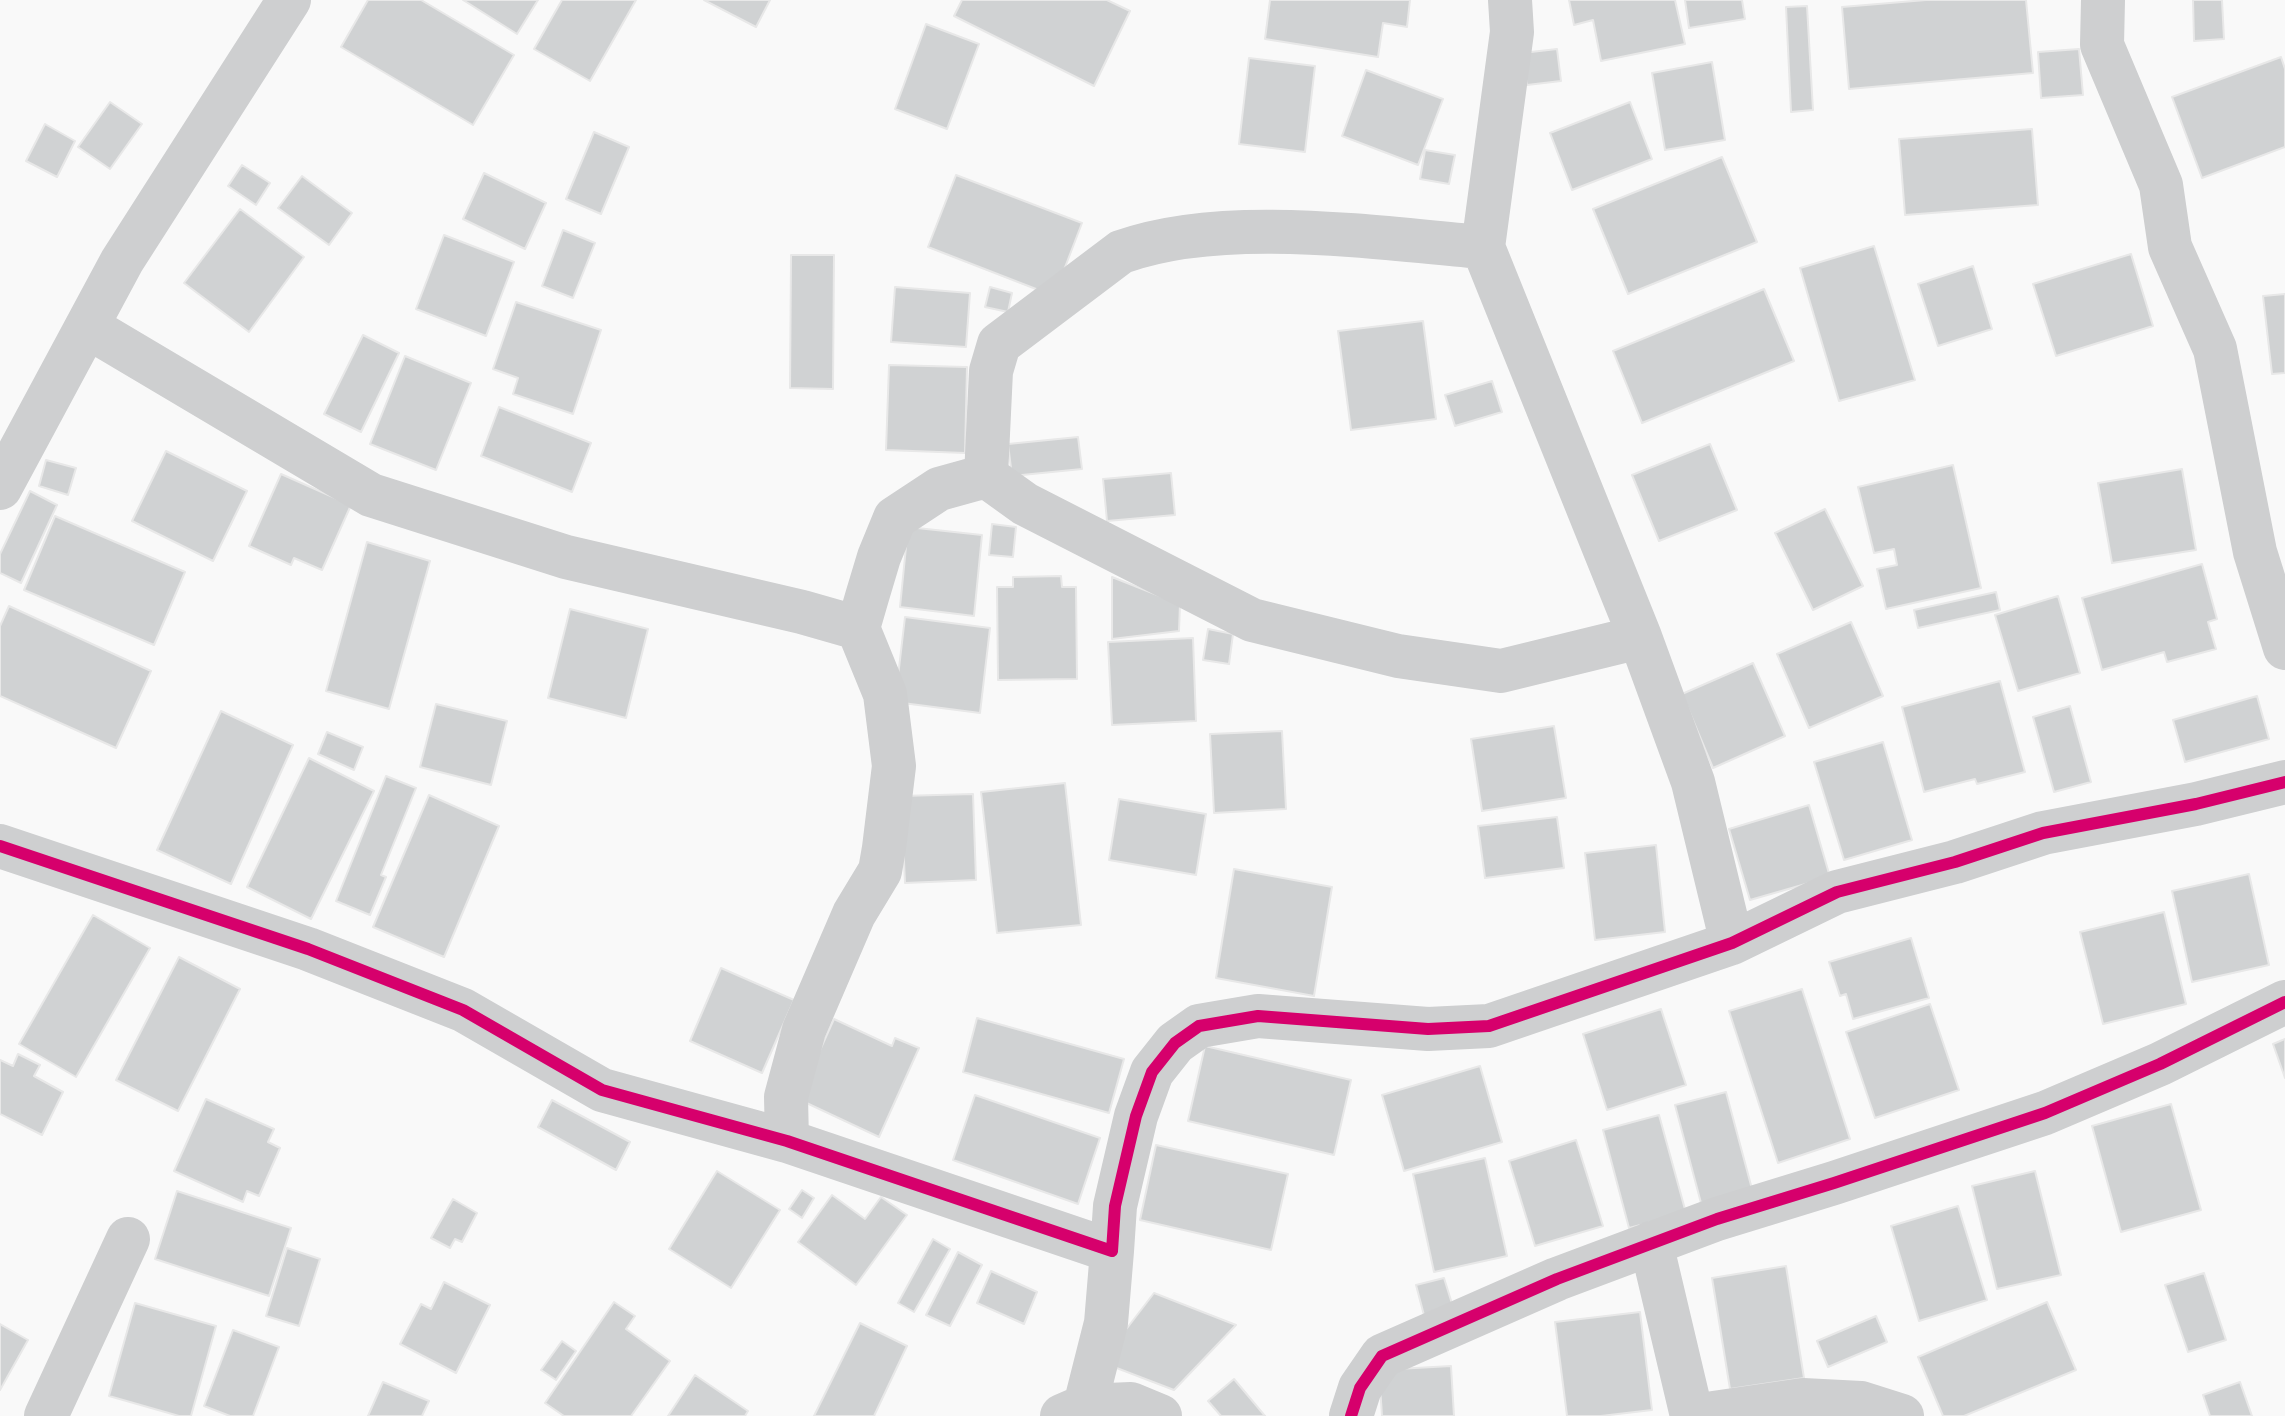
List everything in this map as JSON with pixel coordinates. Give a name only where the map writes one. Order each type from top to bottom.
[{"type":"street","points":[[0,488],[122,261],[289,0]]},
{"type":"street","points":[[1510,0],[1512,32],[1483,247],[1640,637],[1693,782],[1732,943]]},
{"type":"street","points":[[2103,0],[2102,45],[2161,185],[2170,247],[2215,349],[2255,552],[2285,648]]},
{"type":"street","points":[[986,476],[991,371],[999,344],[1121,252],[1144,244],[1223,233],[1338,235],[1483,247]]},
{"type":"street","points":[[88,327],[371,495],[566,557],[858,628]]},
{"type":"street","points":[[787,1141],[786,1097],[804,1030],[854,914],[880,871],[884,848],[894,766],[885,694],[858,628],[879,557],[895,518],[939,489],[986,476]]},
{"type":"street","points":[[986,476],[1025,504],[1252,620],[1398,656],[1501,671],[1640,637]]},
{"type":"street","points":[[1160,1416],[1131,1404],[1074,1411],[1106,1323],[1115,1206],[1136,1116],[1152,1072],[1175,1043],[1199,1026],[1258,1016],[1428,1029],[1489,1026],[1732,943],[1837,892],[1955,862],[2043,833],[2196,804],[2285,782]]},
{"type":"street","points":[[0,846],[308,949],[463,1010],[602,1090],[787,1141],[1112,1251]]},
{"type":"street","points":[[1351,1416],[1360,1388],[1382,1356],[1557,1279],[1651,1243],[2045,1113],[2160,1064],[2285,1002]]},
{"type":"street","points":[[46,1416],[128,1239]]},
{"type":"street","points":[[1651,1243],[1692,1416],[1803,1400],[1861,1403],[1902,1416]]},
{"type":"building","points":[[368,0],[421,0],[514,55],[473,125],[341,47]]},
{"type":"building","points":[[463,0],[538,0],[517,34]]},
{"type":"building","points":[[562,0],[636,0],[590,81],[534,49]]},
{"type":"building","points":[[704,0],[770,0],[756,27]]},
{"type":"building","points":[[962,0],[1107,0],[1130,11],[1094,86],[954,16]]},
{"type":"building","points":[[1270,0],[1410,0],[1407,27],[1383,23],[1378,57],[1265,39]]},
{"type":"building","points":[[1569,0],[1675,0],[1685,44],[1601,61],[1593,20],[1574,25]]},
{"type":"building","points":[[1685,0],[1742,0],[1745,19],[1689,28]]},
{"type":"building","points":[[1926,0],[2026,0],[2033,73],[1849,89],[1842,7]]},
{"type":"building","points":[[2193,0],[2222,0],[2224,39],[2194,41]]},
{"type":"building","points":[[1807,6],[1813,110],[1791,112],[1786,7]]},
{"type":"building","points":[[926,24],[979,44],[947,129],[895,109]]},
{"type":"building","points":[[1557,49],[1561,81],[1527,85],[1522,53]]},
{"type":"building","points":[[2079,49],[2083,95],[2041,98],[2038,52]]},
{"type":"building","points":[[2281,57],[2285,69],[2285,147],[2202,178],[2172,97]]},
{"type":"building","points":[[1249,58],[1315,66],[1305,152],[1239,144]]},
{"type":"building","points":[[1712,62],[1725,140],[1665,150],[1652,73]]},
{"type":"building","points":[[1366,70],[1443,99],[1418,165],[1342,136]]},
{"type":"building","points":[[110,102],[142,124],[110,169],[78,147]]},
{"type":"building","points":[[1630,102],[1652,159],[1572,190],[1550,133]]},
{"type":"building","points":[[45,124],[75,141],[57,177],[26,161]]},
{"type":"building","points":[[2032,129],[2038,205],[1905,215],[1899,139]]},
{"type":"building","points":[[594,132],[629,147],[601,214],[566,199]]},
{"type":"building","points":[[1425,150],[1455,155],[1449,184],[1420,179]]},
{"type":"building","points":[[1722,157],[1757,242],[1628,294],[1593,209]]},
{"type":"building","points":[[242,165],[270,183],[256,205],[228,186]]},
{"type":"building","points":[[484,173],[546,203],[525,249],[463,219]]},
{"type":"building","points":[[956,175],[1082,223],[1054,296],[928,247]]},
{"type":"building","points":[[302,176],[352,213],[329,245],[278,208]]},
{"type":"building","points":[[240,209],[304,257],[249,332],[184,283]]},
{"type":"building","points":[[563,230],[595,243],[573,298],[542,286]]},
{"type":"building","points":[[444,235],[514,262],[486,336],[416,309]]},
{"type":"building","points":[[1874,246],[1915,380],[1839,401],[1800,268]]},
{"type":"building","points":[[2131,254],[2153,326],[2056,356],[2033,284]]},
{"type":"building","points":[[791,255],[834,255],[833,389],[790,388]]},
{"type":"building","points":[[1973,266],[1992,329],[1938,346],[1918,284]]},
{"type":"building","points":[[895,287],[970,293],[966,347],[891,342]]},
{"type":"building","points":[[990,287],[1012,293],[1008,312],[985,307]]},
{"type":"building","points":[[1764,289],[1794,361],[1642,423],[1613,351]]},
{"type":"building","points":[[2285,294],[2285,373],[2272,374],[2263,296]]},
{"type":"building","points":[[516,302],[601,330],[573,414],[513,394],[518,378],[493,369]]},
{"type":"building","points":[[1423,321],[1436,419],[1351,430],[1338,331]]},
{"type":"building","points":[[363,335],[399,353],[361,432],[324,414]]},
{"type":"building","points":[[405,356],[471,383],[436,470],[370,444]]},
{"type":"building","points":[[889,365],[967,367],[965,453],[886,450]]},
{"type":"building","points":[[1492,381],[1502,412],[1455,426],[1445,395]]},
{"type":"building","points":[[499,407],[591,443],[572,492],[481,456]]},
{"type":"building","points":[[1078,437],[1082,469],[1012,476],[1008,444]]},
{"type":"building","points":[[1710,444],[1737,510],[1659,541],[1632,475]]},
{"type":"building","points":[[166,451],[247,491],[213,561],[132,521]]},
{"type":"building","points":[[46,460],[76,468],[68,495],[39,486]]},
{"type":"building","points":[[1953,465],[1981,588],[1886,609],[1877,569],[1897,565],[1894,549],[1874,553],[1858,487]]},
{"type":"building","points":[[2182,469],[2196,550],[2112,563],[2098,483]]},
{"type":"building","points":[[1171,473],[1175,515],[1107,521],[1103,479]]},
{"type":"building","points":[[281,474],[351,505],[322,570],[294,558],[291,565],[249,546]]},
{"type":"building","points":[[30,491],[57,505],[21,583],[0,573],[0,554]]},
{"type":"building","points":[[1825,509],[1863,586],[1813,610],[1775,533]]},
{"type":"building","points":[[55,516],[185,572],[154,645],[24,590]]},
{"type":"building","points":[[992,524],[1016,527],[1013,557],[989,555]]},
{"type":"building","points":[[908,527],[982,535],[974,616],[900,607]]},
{"type":"building","points":[[367,542],[430,561],[389,709],[326,691]]},
{"type":"building","points":[[2202,564],[2217,619],[2208,622],[2216,649],[2167,662],[2164,652],[2102,670],[2082,598]]},
{"type":"building","points":[[1061,576],[1062,587],[1076,587],[1077,679],[998,680],[997,587],[1013,587],[1013,577]]},
{"type":"building","points":[[1112,577],[1180,604],[1179,631],[1112,639]]},
{"type":"building","points":[[1996,592],[2000,610],[1918,628],[1914,610]]},
{"type":"building","points":[[2058,596],[2080,673],[2018,691],[1995,615]]},
{"type":"building","points":[[9,606],[151,671],[116,748],[0,696],[0,626]]},
{"type":"building","points":[[570,609],[648,629],[626,718],[548,698]]},
{"type":"building","points":[[905,617],[990,628],[980,713],[895,702]]},
{"type":"building","points":[[1851,622],[1883,696],[1809,728],[1777,654]]},
{"type":"building","points":[[1208,629],[1233,634],[1229,664],[1203,660]]},
{"type":"building","points":[[1193,638],[1196,721],[1112,725],[1108,642]]},
{"type":"building","points":[[1753,663],[1785,736],[1713,768],[1682,694]]},
{"type":"building","points":[[2000,681],[2025,772],[1977,784],[1975,779],[1924,792],[1902,707]]},
{"type":"building","points":[[2257,696],[2269,739],[2185,762],[2173,720]]},
{"type":"building","points":[[436,704],[507,721],[491,785],[420,767]]},
{"type":"building","points":[[2070,706],[2091,782],[2054,792],[2033,717]]},
{"type":"building","points":[[221,711],[293,745],[231,884],[157,850]]},
{"type":"building","points":[[1554,726],[1566,798],[1482,811],[1471,739]]},
{"type":"building","points":[[1282,731],[1286,809],[1214,813],[1210,734]]},
{"type":"building","points":[[327,732],[363,747],[354,770],[318,754]]},
{"type":"building","points":[[1883,742],[1912,840],[1844,860],[1814,762]]},
{"type":"building","points":[[309,758],[374,791],[311,919],[247,887]]},
{"type":"building","points":[[386,776],[416,788],[381,875],[386,877],[370,915],[336,901]]},
{"type":"building","points":[[1065,783],[1081,925],[997,933],[981,792]]},
{"type":"building","points":[[973,794],[976,880],[905,883],[901,796]]},
{"type":"building","points":[[429,795],[499,826],[444,957],[373,927]]},
{"type":"building","points":[[1119,799],[1206,814],[1196,875],[1109,860]]},
{"type":"building","points":[[1809,805],[1830,877],[1750,900],[1729,829]]},
{"type":"building","points":[[1557,817],[1564,868],[1485,878],[1478,826]]},
{"type":"building","points":[[1656,845],[1665,932],[1595,940],[1585,853]]},
{"type":"building","points":[[1234,869],[1332,887],[1314,996],[1216,978]]},
{"type":"building","points":[[2249,874],[2269,965],[2192,982],[2172,891]]},
{"type":"building","points":[[2164,912],[2186,1004],[2103,1024],[2080,932]]},
{"type":"building","points":[[93,915],[150,948],[76,1077],[19,1044]]},
{"type":"building","points":[[1911,938],[1929,998],[1853,1019],[1846,994],[1840,996],[1829,962]]},
{"type":"building","points":[[179,957],[240,989],[178,1111],[116,1080]]},
{"type":"building","points":[[721,968],[794,1000],[762,1073],[690,1041]]},
{"type":"building","points":[[1802,989],[1850,1139],[1778,1163],[1729,1011]]},
{"type":"building","points":[[1930,1004],[1959,1090],[1875,1118],[1846,1032]]},
{"type":"building","points":[[1661,1009],[1686,1085],[1607,1110],[1583,1034]]},
{"type":"building","points":[[977,1018],[1124,1059],[1109,1113],[963,1072]]},
{"type":"building","points":[[834,1019],[892,1046],[895,1038],[919,1048],[879,1137],[798,1099]]},
{"type":"building","points":[[2285,1039],[2285,1078],[2273,1044]]},
{"type":"building","points":[[1205,1046],[1351,1080],[1334,1155],[1188,1121]]},
{"type":"building","points":[[18,1054],[40,1065],[34,1076],[63,1092],[42,1135],[0,1114],[0,1060],[13,1066]]},
{"type":"building","points":[[1480,1066],[1502,1142],[1404,1171],[1382,1095]]},
{"type":"building","points":[[1726,1092],[1752,1189],[1701,1203],[1675,1105]]},
{"type":"building","points":[[975,1095],[1100,1138],[1078,1204],[953,1160]]},
{"type":"building","points":[[206,1099],[274,1129],[268,1142],[280,1148],[259,1196],[247,1191],[243,1202],[174,1171]]},
{"type":"building","points":[[552,1100],[630,1142],[616,1170],[538,1127]]},
{"type":"building","points":[[2171,1104],[2201,1210],[2121,1232],[2092,1126]]},
{"type":"building","points":[[1659,1115],[1686,1213],[1629,1228],[1603,1130]]},
{"type":"building","points":[[1576,1140],[1603,1226],[1535,1246],[1509,1161]]},
{"type":"building","points":[[1156,1145],[1288,1174],[1271,1250],[1140,1220]]},
{"type":"building","points":[[1485,1158],[1507,1256],[1434,1272],[1413,1174]]},
{"type":"building","points":[[717,1171],[780,1210],[731,1288],[669,1249]]},
{"type":"building","points":[[2035,1171],[2061,1275],[1997,1289],[1972,1186]]},
{"type":"building","points":[[802,1190],[814,1198],[802,1218],[789,1209]]},
{"type":"building","points":[[177,1191],[291,1228],[269,1296],[155,1259]]},
{"type":"building","points":[[832,1195],[865,1219],[881,1197],[907,1215],[856,1285],[798,1242]]},
{"type":"building","points":[[453,1199],[477,1213],[462,1242],[455,1239],[450,1248],[431,1238]]},
{"type":"building","points":[[1958,1206],[1987,1300],[1919,1321],[1891,1226]]},
{"type":"building","points":[[933,1239],[950,1249],[914,1312],[898,1303]]},
{"type":"building","points":[[287,1248],[320,1259],[299,1326],[266,1316]]},
{"type":"building","points":[[958,1252],[982,1265],[950,1326],[926,1315]]},
{"type":"building","points":[[1786,1266],[1804,1378],[1730,1389],[1712,1278]]},
{"type":"building","points":[[991,1271],[1037,1292],[1024,1324],[977,1303]]},
{"type":"building","points":[[2204,1273],[2226,1340],[2188,1352],[2165,1285]]},
{"type":"building","points":[[1444,1278],[1454,1310],[1425,1319],[1416,1285]]},
{"type":"building","points":[[444,1282],[490,1305],[456,1373],[400,1344],[421,1304],[431,1309]]},
{"type":"building","points":[[1154,1293],[1236,1325],[1174,1390],[1101,1362]]},
{"type":"building","points":[[614,1302],[635,1316],[626,1329],[670,1361],[631,1416],[564,1416],[545,1403]]},
{"type":"building","points":[[2047,1302],[2076,1370],[1964,1416],[1943,1416],[1918,1357]]},
{"type":"building","points":[[135,1303],[216,1326],[191,1416],[179,1416],[109,1396]]},
{"type":"building","points":[[1640,1312],[1652,1410],[1567,1416],[1555,1322]]},
{"type":"building","points":[[1876,1316],[1887,1342],[1828,1367],[1817,1341]]},
{"type":"building","points":[[860,1323],[907,1346],[874,1416],[814,1416]]},
{"type":"building","points":[[0,1324],[28,1340],[0,1390]]},
{"type":"building","points":[[233,1330],[279,1347],[253,1416],[230,1416],[204,1406]]},
{"type":"building","points":[[562,1341],[576,1351],[556,1380],[541,1370]]},
{"type":"building","points":[[1451,1366],[1454,1416],[1382,1416],[1379,1370]]},
{"type":"building","points":[[695,1375],[748,1411],[745,1416],[668,1416]]},
{"type":"building","points":[[1234,1379],[1265,1416],[1221,1416],[1208,1401]]},
{"type":"building","points":[[383,1382],[429,1401],[422,1416],[368,1416]]},
{"type":"building","points":[[2240,1382],[2252,1416],[2210,1416],[2203,1395]]},
{"type":"cycle path","points":[[0,846],[308,949],[463,1010],[602,1090],[787,1141],[1112,1251],[1115,1206],[1136,1116],[1152,1072],[1175,1043],[1199,1026],[1258,1016],[1428,1029],[1489,1026],[1732,943],[1837,892],[1955,862],[2043,833],[2196,804],[2285,782]]},
{"type":"cycle path","points":[[1351,1416],[1360,1388],[1382,1356],[1557,1279],[1717,1219],[2045,1113],[2160,1064],[2285,1002]]}]
